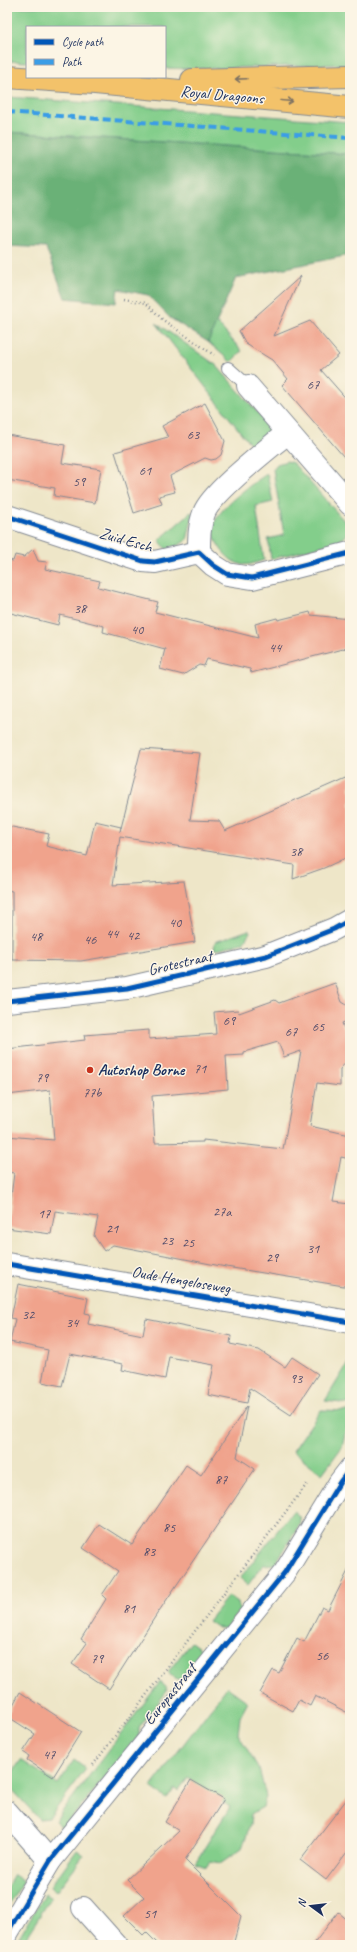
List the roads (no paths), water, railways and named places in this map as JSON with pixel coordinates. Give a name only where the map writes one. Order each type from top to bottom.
[{"type":"main road","name":"Royal Dragoons","points":[[95,83],[350,76]]},
{"type":"main road","name":"Royal Dragoons","points":[[7,77],[95,83],[350,107]]},
{"type":"street","points":[[248,386],[287,433],[350,504]]},
{"type":"street","points":[[287,433],[216,495],[204,512],[199,533],[199,552],[213,565],[227,574],[252,578],[350,553]]},
{"type":"street","name":"Zuid Esch","points":[[7,516],[143,561],[155,562],[199,552]]},
{"type":"street","name":"Grotestraat","points":[[7,1002],[127,988],[266,956],[334,929],[350,920]]},
{"type":"street","name":"Oude Hengeloseweg","points":[[7,1264],[350,1322]]},
{"type":"street","name":"Europastraat","points":[[7,1933],[50,1861],[285,1572],[340,1482],[350,1470]]},
{"type":"street","points":[[7,1812],[50,1861]]},
{"type":"street","points":[[83,1908],[116,1945]]},
{"type":"lane","points":[[228,368],[248,386]]},
{"type":"place","name":"Autoshop Borne","points":[[90,1070]]}]
